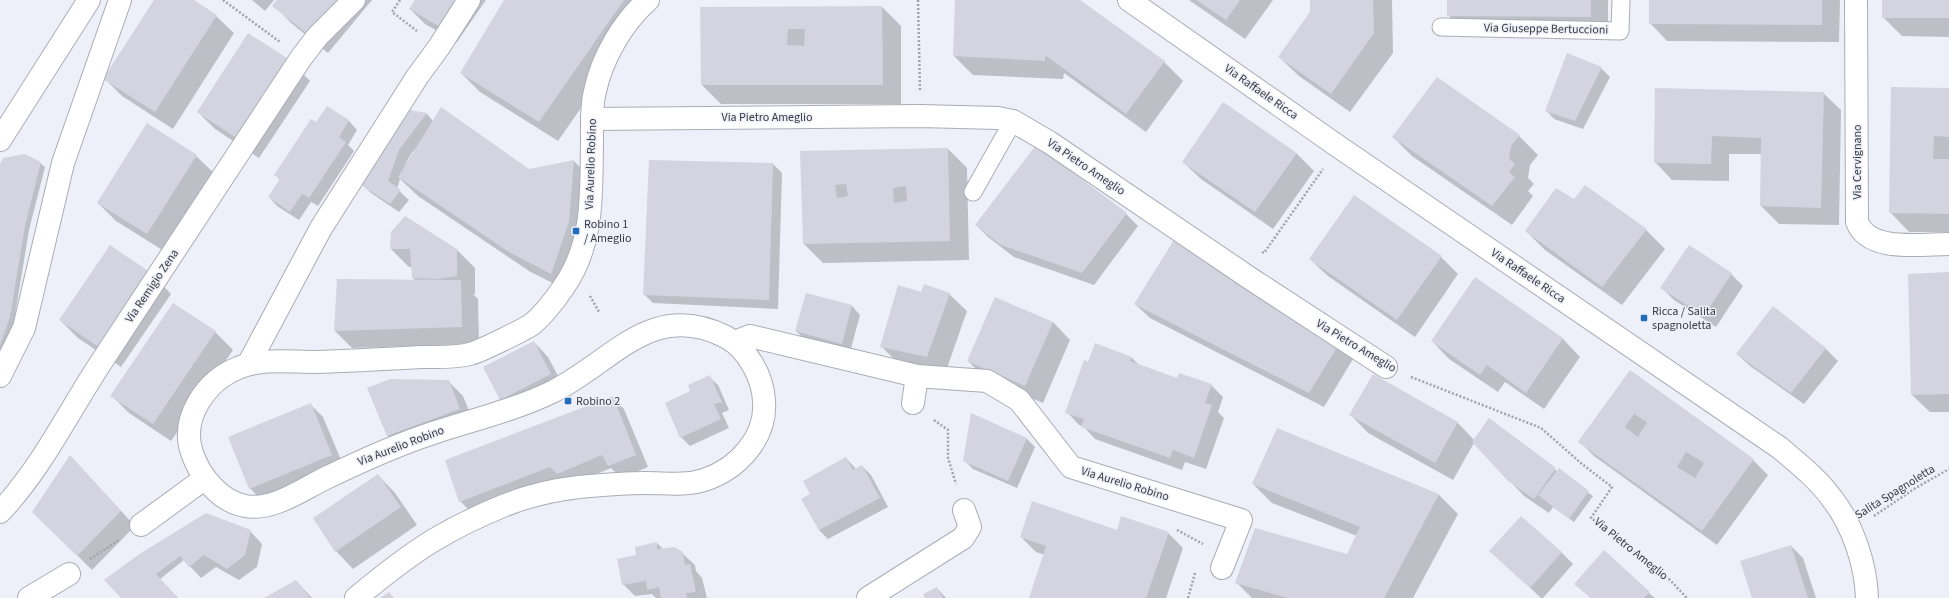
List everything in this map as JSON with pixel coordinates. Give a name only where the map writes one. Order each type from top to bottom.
[{"type":"street","points":[[0,140],[89,0]]},
{"type":"street","points":[[0,376],[24,328],[63,163],[120,0]]},
{"type":"street","name":"Via Remigio Zena","points":[[0,512],[50,446],[98,368],[301,58],[317,37],[354,0]]},
{"type":"street","points":[[249,364],[321,228],[417,76],[439,47],[469,0]]},
{"type":"street","name":"Via Aurelio Robino","points":[[356,598],[434,540],[505,505],[541,494],[576,488],[644,483],[681,485],[706,480],[725,470],[741,458],[751,446],[761,429],[765,410],[764,392],[757,374],[735,342],[714,331],[691,326],[668,325],[649,330],[600,360],[577,378],[548,394],[429,434],[374,455],[276,503],[258,506],[244,506],[232,502],[204,479],[188,441],[189,423],[195,408],[206,391],[218,378],[233,370],[249,364],[350,362],[468,355],[530,325],[552,304],[575,271],[589,227],[592,119],[595,90],[619,33],[632,15],[648,0]]},
{"type":"street","name":"Via Raffaele Ricca","points":[[1129,0],[1339,147],[1780,448],[1810,473],[1834,500],[1850,531],[1862,560],[1866,598]]},
{"type":"street","name":"Via Cervignano","points":[[1856,0],[1857,222],[1865,235],[1875,241],[1888,244],[1949,244]]},
{"type":"street","name":"Via Pietro Ameglio","points":[[592,119],[920,116],[998,118],[1013,121],[1049,142],[1254,282],[1386,367]]},
{"type":"street","name":"Via Aurelio Robino","points":[[735,342],[750,336],[917,376],[987,381],[1019,400],[1071,467],[1241,520],[1222,568]]},
{"type":"street","points":[[913,403],[917,376]]},
{"type":"street","points":[[141,525],[204,479]]},
{"type":"street","points":[[868,598],[963,538],[970,527],[964,510]]},
{"type":"street","points":[[29,598],[69,574]]},
{"type":"lane","name":"Via Giuseppe Bertuccioni","points":[[1441,27],[1620,31],[1621,0]]},
{"type":"lane","points":[[973,192],[1013,121]]},
{"type":"path","points":[[223,0],[301,58]]},
{"type":"path","points":[[400,0],[392,12],[439,47]]},
{"type":"path","points":[[918,0],[920,116]]},
{"type":"path","points":[[1258,249],[1264,253],[1339,147]]},
{"type":"path","name":"Via Pietro Ameglio","points":[[1386,367],[1541,428],[1582,464],[1612,487],[1591,518],[1670,580],[1687,598]]},
{"type":"path","points":[[913,403],[948,430],[948,458],[964,510]]},
{"type":"path","name":"Salita Spagnoletta","points":[[1850,531],[1914,489],[1949,469]]},
{"type":"path","points":[[1183,503],[1175,529],[1203,544],[1201,551]]},
{"type":"path","points":[[69,574],[141,525]]},
{"type":"path","points":[[1188,598],[1196,571]]},
{"type":"building","points":[[154,0],[194,0],[217,15],[155,112],[103,79]]},
{"type":"building","points":[[277,0],[340,0],[310,36],[272,6]]},
{"type":"building","points":[[415,0],[461,0],[442,28],[409,9]]},
{"type":"building","points":[[504,0],[624,0],[539,122],[460,73]]},
{"type":"building","points":[[955,0],[1080,0],[1165,61],[1126,114],[1045,55],[1045,61],[953,56]]},
{"type":"building","points":[[1196,0],[1240,0],[1226,20]]},
{"type":"building","points":[[1310,0],[1373,0],[1374,33],[1331,94],[1278,57],[1310,12]]},
{"type":"building","points":[[1447,0],[1591,0],[1591,17],[1447,16]]},
{"type":"building","points":[[1649,0],[1822,0],[1822,25],[1649,24]]},
{"type":"building","points":[[1882,0],[1949,0],[1949,18],[1882,18]]},
{"type":"building","points":[[882,6],[883,85],[701,85],[700,7]],"holes":[[[788,29],[805,29],[804,46],[787,45]]]},
{"type":"building","points":[[248,33],[293,62],[241,141],[197,112]]},
{"type":"building","points":[[1567,53],[1602,67],[1575,121],[1545,111]]},
{"type":"building","points":[[1437,77],[1520,135],[1511,146],[1509,159],[1515,164],[1509,172],[1515,177],[1492,206],[1392,137]]},
{"type":"building","points":[[1891,87],[1949,88],[1949,137],[1934,136],[1933,159],[1949,159],[1949,214],[1889,213]]},
{"type":"building","points":[[1655,88],[1824,92],[1821,208],[1760,206],[1761,138],[1712,136],[1711,164],[1654,163]]},
{"type":"building","points":[[1223,102],[1297,153],[1255,212],[1182,162]]},
{"type":"building","points":[[327,106],[349,120],[339,137],[346,142],[309,198],[302,194],[290,212],[268,197],[280,179],[274,175],[311,119],[316,122]]},
{"type":"building","points":[[441,107],[529,169],[574,160],[569,222],[551,274],[509,252],[398,177]]},
{"type":"building","points":[[410,110],[427,113],[399,150],[388,181],[401,190],[390,204],[361,185]]},
{"type":"building","points":[[147,123],[197,155],[147,234],[97,203]]},
{"type":"building","points":[[1036,145],[1127,213],[1082,273],[1001,245],[975,225]]},
{"type":"building","points":[[948,148],[950,241],[803,244],[800,151]],"holes":[[[846,184],[848,196],[837,198],[835,185]],[[906,186],[907,201],[894,203],[893,188]]]},
{"type":"building","points":[[25,154],[41,162],[25,226],[10,317],[0,345],[0,164],[3,158]]},
{"type":"building","points":[[649,160],[773,163],[769,300],[643,295]]},
{"type":"building","points":[[1585,185],[1647,229],[1602,287],[1525,231],[1556,188],[1574,199]]},
{"type":"building","points":[[1354,195],[1442,256],[1397,320],[1309,259]]},
{"type":"building","points":[[405,216],[457,249],[457,276],[437,279],[412,278],[410,249],[390,249],[391,232]]},
{"type":"building","points":[[1174,240],[1339,344],[1309,393],[1134,304]]},
{"type":"building","points":[[110,245],[154,275],[103,350],[59,320]]},
{"type":"building","points":[[1689,245],[1732,273],[1704,316],[1660,288]]},
{"type":"building","points":[[1949,272],[1949,394],[1911,395],[1908,274]]},
{"type":"building","points":[[1475,277],[1563,338],[1526,393],[1487,365],[1480,375],[1431,341]]},
{"type":"building","points":[[337,279],[461,280],[462,327],[334,331]]},
{"type":"building","points":[[924,284],[950,293],[927,357],[880,347],[898,285],[921,292]]},
{"type":"building","points":[[806,293],[852,305],[842,344],[795,331]]},
{"type":"building","points":[[995,297],[1053,322],[1025,386],[967,361]]},
{"type":"building","points":[[173,303],[216,331],[153,424],[110,396]]},
{"type":"building","points":[[1773,306],[1826,348],[1791,393],[1736,354]]},
{"type":"building","points":[[534,341],[551,374],[500,400],[483,367]]},
{"type":"building","points":[[1095,343],[1132,357],[1130,361],[1177,378],[1179,373],[1212,384],[1205,403],[1212,405],[1194,458],[1173,450],[1170,458],[1081,427],[1084,419],[1065,413],[1084,360],[1088,362]]},
{"type":"building","points":[[1630,370],[1754,459],[1702,531],[1578,442]],"holes":[[[1634,414],[1647,422],[1638,437],[1625,427]],[[1686,452],[1704,463],[1695,478],[1677,467]]]},
{"type":"building","points":[[1373,374],[1458,422],[1435,463],[1349,415]]},
{"type":"building","points":[[710,375],[722,402],[714,404],[721,419],[680,438],[665,403],[690,391],[688,385]]},
{"type":"building","points":[[390,379],[449,380],[460,409],[387,436],[367,388]]},
{"type":"building","points":[[613,396],[636,455],[608,466],[602,455],[557,474],[550,467],[459,502],[445,460]]},
{"type":"building","points":[[311,403],[332,455],[249,489],[228,437]]},
{"type":"building","points":[[971,413],[1027,438],[1008,481],[963,461]]},
{"type":"building","points":[[1489,418],[1556,468],[1534,499],[1508,481],[1472,442]]},
{"type":"building","points":[[1277,428],[1439,494],[1384,598],[1288,598],[1235,583],[1255,528],[1347,554],[1360,527],[1252,484]]},
{"type":"building","points":[[70,455],[121,511],[77,556],[32,512]]},
{"type":"building","points":[[846,457],[853,470],[862,465],[880,498],[819,530],[801,499],[810,494],[803,481]]},
{"type":"building","points":[[1559,468],[1589,491],[1569,519],[1538,495]]},
{"type":"building","points":[[378,474],[401,507],[335,552],[313,518]]},
{"type":"building","points":[[1032,501],[1117,530],[1121,516],[1169,532],[1146,598],[1029,598],[1046,546],[1020,537]]},
{"type":"building","points":[[206,513],[251,530],[245,555],[227,569],[204,555],[189,567],[180,556],[156,574],[178,598],[121,598],[104,580],[138,555]]},
{"type":"building","points":[[1521,516],[1562,552],[1530,588],[1489,551]]},
{"type":"building","points":[[657,542],[657,549],[674,547],[683,552],[685,565],[690,564],[696,592],[686,593],[687,598],[661,598],[659,587],[647,590],[646,581],[622,585],[617,559],[636,555],[635,547]]},
{"type":"building","points":[[1791,545],[1808,598],[1752,598],[1740,561]]},
{"type":"building","points":[[1604,550],[1650,592],[1644,598],[1591,598],[1574,584]]},
{"type":"building","points":[[296,580],[310,598],[264,598]]},
{"type":"building","points":[[937,587],[943,598],[925,598],[923,594]]},
{"type":"building","points":[[389,592],[394,598],[380,598]]},
{"type":"place","name":"Robino 1 / Ameglio","points":[[576,231]]},
{"type":"place","name":"Ricca / Salita spagnoletta","points":[[1644,318]]},
{"type":"place","name":"Robino 2","points":[[568,401]]}]
